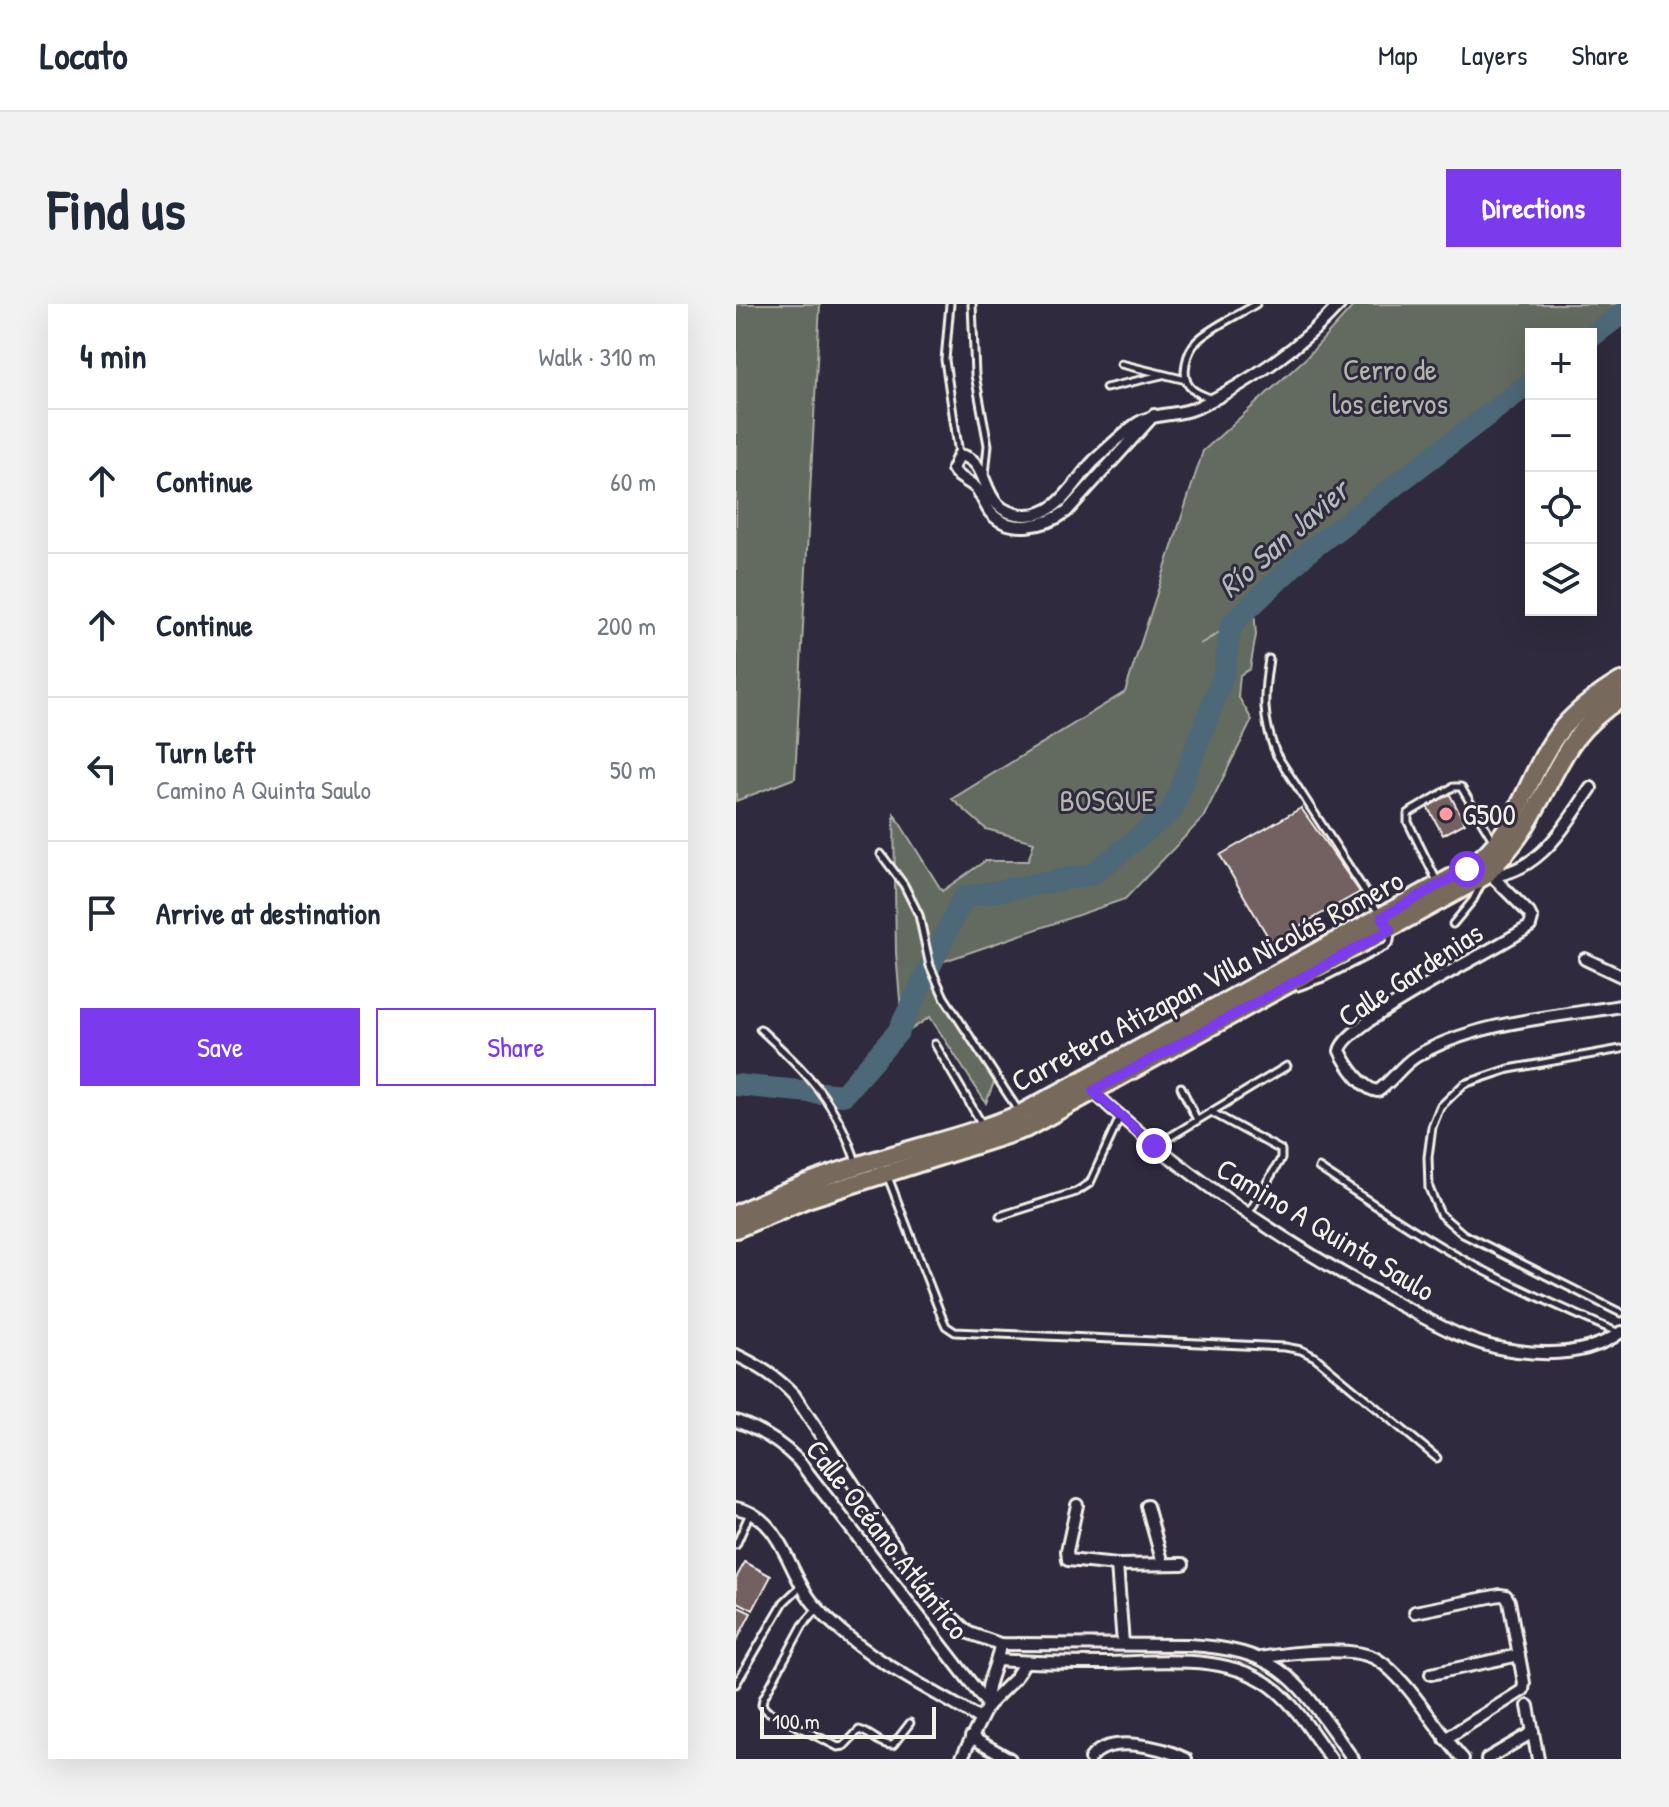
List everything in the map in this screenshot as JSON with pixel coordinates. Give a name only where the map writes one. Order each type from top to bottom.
[{"type":"main road","name":"Carretera Atizapan Villa Nicolás Romero","points":[[1087,1086],[1255,1002],[1386,924],[1483,858],[1513,820],[1561,729],[1587,703],[1621,681]]},
{"type":"main road","name":"Carretera Atizapan Villa Nicolás Romero","points":[[736,1229],[807,1199],[988,1143],[1386,924],[1488,876],[1525,827],[1572,740],[1596,715],[1621,698]]},
{"type":"main road","name":"Carretera Atizapan Villa Nicolás Romero","points":[[736,1214],[857,1166],[1054,1106]]},
{"type":"street","points":[[1154,415],[1067,511],[1053,522],[1040,526],[1021,526],[992,515],[979,492],[957,476],[953,469],[959,455],[969,456],[977,465],[997,505],[1023,515],[1051,510],[1094,462],[1136,424],[1154,415],[1195,409],[1213,399],[1306,339],[1340,304]]},
{"type":"street","points":[[1488,876],[1512,872],[1531,863],[1547,849],[1591,788]]},
{"type":"street","name":"Calle Gardenias","points":[[1488,876],[1532,919],[1530,926],[1407,997],[1345,1039],[1340,1051],[1368,1089],[1378,1091],[1413,1059],[1468,1035],[1621,1006]]},
{"type":"street","points":[[1585,959],[1621,976]]},
{"type":"street","name":"Camino A Quinta Saulo","points":[[1087,1086],[1154,1146],[1247,1215],[1348,1277],[1435,1323],[1502,1349],[1541,1353],[1600,1346],[1620,1333]]},
{"type":"street","points":[[736,1355],[780,1380],[794,1395],[874,1518],[934,1601],[969,1633],[1000,1644],[1211,1646],[1261,1658],[1283,1671],[1302,1689],[1353,1759]]},
{"type":"street","name":"Calle Océano Atlántico","points":[[736,1421],[761,1431],[783,1445],[808,1472],[988,1705]]},
{"type":"street","points":[[1077,1505],[1067,1551],[1068,1560],[1117,1565],[1183,1564]]},
{"type":"street","points":[[1147,1506],[1163,1564]]},
{"type":"street","points":[[736,1508],[751,1512],[773,1530],[801,1586],[843,1634],[980,1719]]},
{"type":"street","points":[[1117,1565],[1123,1644]]},
{"type":"street","points":[[1415,1612],[1506,1596],[1523,1690],[1445,1739]]},
{"type":"street","points":[[988,1705],[986,1690],[999,1660],[1000,1644]]},
{"type":"street","points":[[1261,1658],[1284,1654],[1366,1654],[1378,1660],[1401,1682],[1463,1759]]},
{"type":"street","points":[[1431,1674],[1519,1655]]},
{"type":"street","points":[[999,1660],[1191,1662],[1235,1670],[1255,1677],[1276,1690],[1331,1759]]},
{"type":"street","points":[[961,1759],[988,1705],[1009,1686],[1025,1662]]},
{"type":"street","points":[[1528,1706],[1538,1759]]},
{"type":"street","points":[[1487,1759],[1533,1732]]},
{"type":"street","points":[[971,1737],[1010,1759]]},
{"type":"street","points":[[1090,1759],[1097,1750],[1108,1746],[1149,1746],[1169,1750],[1186,1759]]},
{"type":"lane","points":[[950,304],[945,360],[959,455]]},
{"type":"lane","points":[[972,304],[975,375],[988,445],[984,480]]},
{"type":"lane","points":[[1213,399],[1192,390],[1186,380],[1185,366],[1190,352],[1197,341],[1256,304]]},
{"type":"lane","points":[[1121,364],[1186,380]]},
{"type":"lane","points":[[1106,388],[1163,374]]},
{"type":"lane","points":[[1269,659],[1262,701],[1267,730],[1276,754],[1386,924]]},
{"type":"lane","points":[[1440,885],[1408,822],[1412,811],[1453,787],[1461,787],[1496,845]]},
{"type":"lane","points":[[881,854],[904,885],[919,915],[930,966],[944,997],[1020,1114]]},
{"type":"lane","points":[[1453,924],[1488,876]]},
{"type":"lane","points":[[760,1029],[808,1074],[823,1093],[849,1139],[857,1166]]},
{"type":"lane","points":[[935,1044],[985,1129]]},
{"type":"lane","points":[[1621,1049],[1509,1069],[1464,1084],[1440,1107],[1432,1127],[1428,1157],[1429,1188],[1440,1214],[1463,1234],[1621,1313]]},
{"type":"lane","points":[[1154,1146],[1287,1066]]},
{"type":"lane","points":[[1181,1087],[1197,1120]]},
{"type":"lane","points":[[1211,1112],[1281,1150],[1281,1159],[1247,1215]]},
{"type":"lane","points":[[1000,1216],[1076,1192],[1090,1183],[1120,1116]]},
{"type":"lane","points":[[1319,1168],[1390,1216],[1465,1260],[1541,1299],[1620,1333]]},
{"type":"lane","points":[[886,1173],[941,1315],[946,1326],[955,1332],[1301,1350],[1315,1357],[1437,1458]]},
{"type":"lane","points":[[736,1545],[751,1512]]},
{"type":"lane","points":[[736,1684],[739,1673],[784,1602],[801,1586]]},
{"type":"lane","points":[[818,1608],[803,1625],[762,1705],[767,1711],[838,1747],[844,1746],[859,1730],[893,1745],[910,1723]]},
{"type":"green space","points":[[736,304],[820,304],[795,778],[736,801]]},
{"type":"green space","points":[[1355,304],[1621,304],[1621,314],[1597,332],[1597,328],[1525,328],[1525,387],[1310,550],[1231,625],[1200,644],[1230,627],[1254,608],[1256,635],[1250,669],[1240,675],[1238,696],[1252,720],[1203,818],[1125,899],[930,966],[997,1074],[986,1103],[930,1017],[903,1035],[896,953],[894,814],[942,891],[985,861],[1028,861],[1034,842],[986,829],[952,799],[1125,692],[1203,451],[1306,358]]},
{"type":"building","name":"G500","points":[[1449,793],[1465,823],[1443,835],[1427,806]]},
{"type":"building","points":[[1301,808],[1360,892],[1271,942],[1220,855]]},
{"type":"building","points":[[745,1562],[771,1576],[753,1610],[736,1601],[736,1578]]},
{"type":"building","points":[[736,1606],[751,1613],[736,1642]]},
{"type":"waterway","name":"Río San Javier","points":[[1597,332],[1621,314]]},
{"type":"waterway","name":"Río San Javier","points":[[736,1085],[843,1095],[898,1032],[964,897],[1093,874],[1172,810],[1223,677],[1231,625],[1310,550],[1525,387]]},
{"type":"place","name":"G500","points":[[1446,814]]},
{"type":"route","points":[[1154,1146],[1093,1091],[1390,930],[1382,917],[1467,869]]},
{"type":"park label","name":"Cerro de los ciervos","points":[[1390,386]]},
{"type":"park label","name":"BOSQUE","points":[[1107,800]]}]
